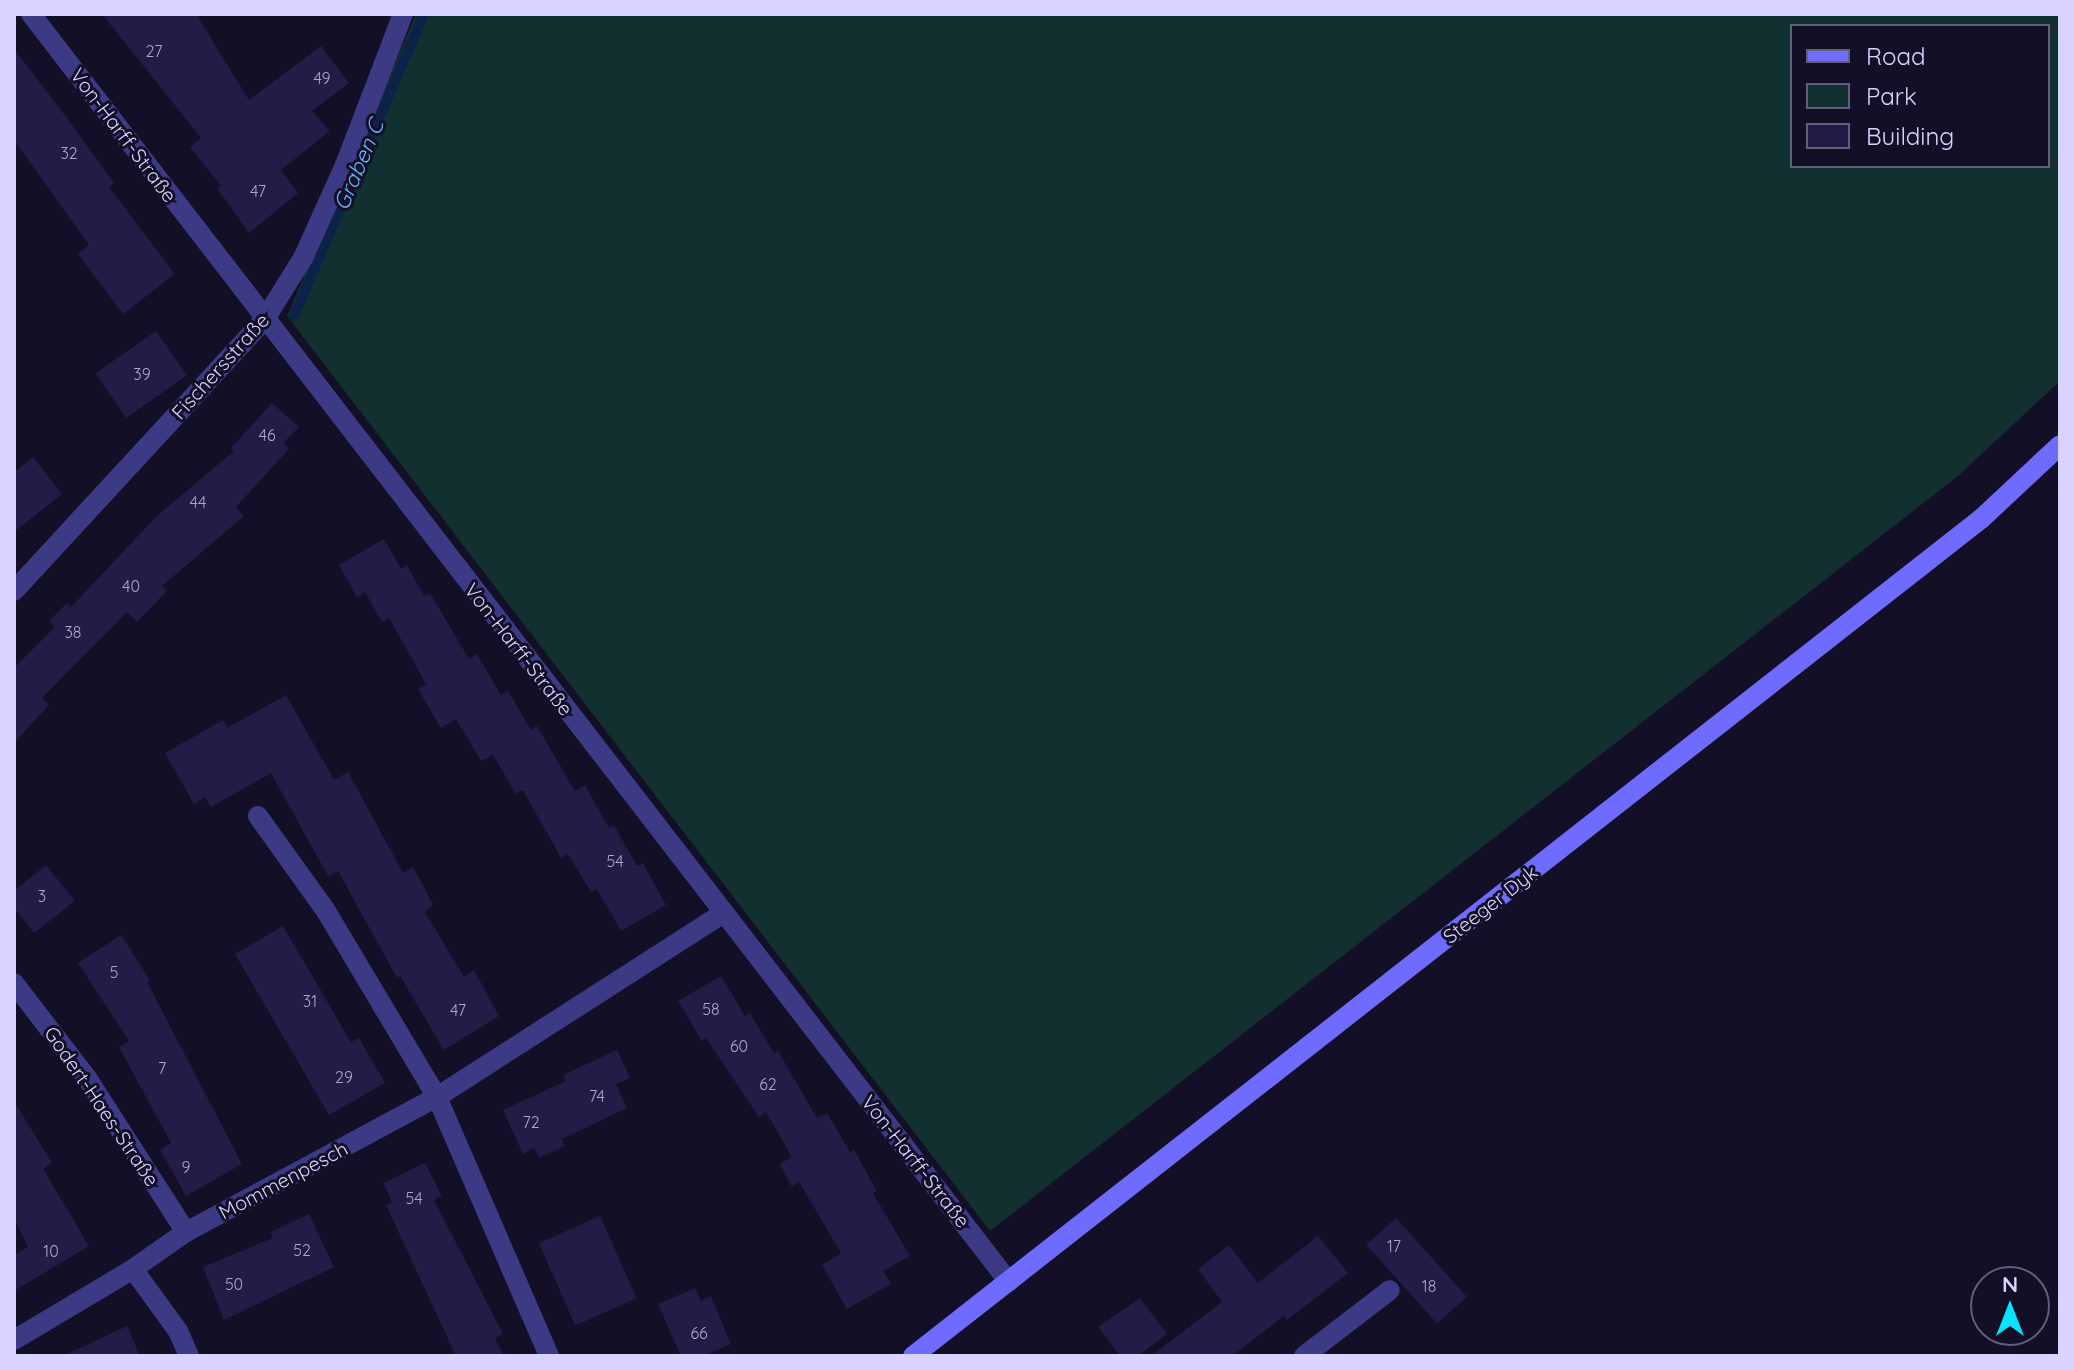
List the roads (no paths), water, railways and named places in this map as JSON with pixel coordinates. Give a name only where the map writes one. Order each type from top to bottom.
[{"type":"street","name":"Von-Harff-Straße","points":[[31,14],[1009,1282]]},
{"type":"street","name":"Fischersstraße","points":[[14,591],[265,319],[303,258],[345,165],[403,14]]},
{"type":"street","name":"Steeger Dyk","points":[[913,1356],[1969,529],[2060,445]]},
{"type":"street","points":[[258,816],[326,911],[437,1097],[549,1356]]},
{"type":"street","name":"Mommenpesch","points":[[14,1340],[133,1269],[186,1232],[437,1097],[724,913]]},
{"type":"street","name":"Godert-Haes-Straße","points":[[14,983],[87,1078],[186,1232]]},
{"type":"street","points":[[133,1269],[178,1331],[189,1356]]},
{"type":"street","points":[[1304,1356],[1390,1290]]},
{"type":"waterway","name":"Graben C","points":[[294,316],[424,14]]}]
